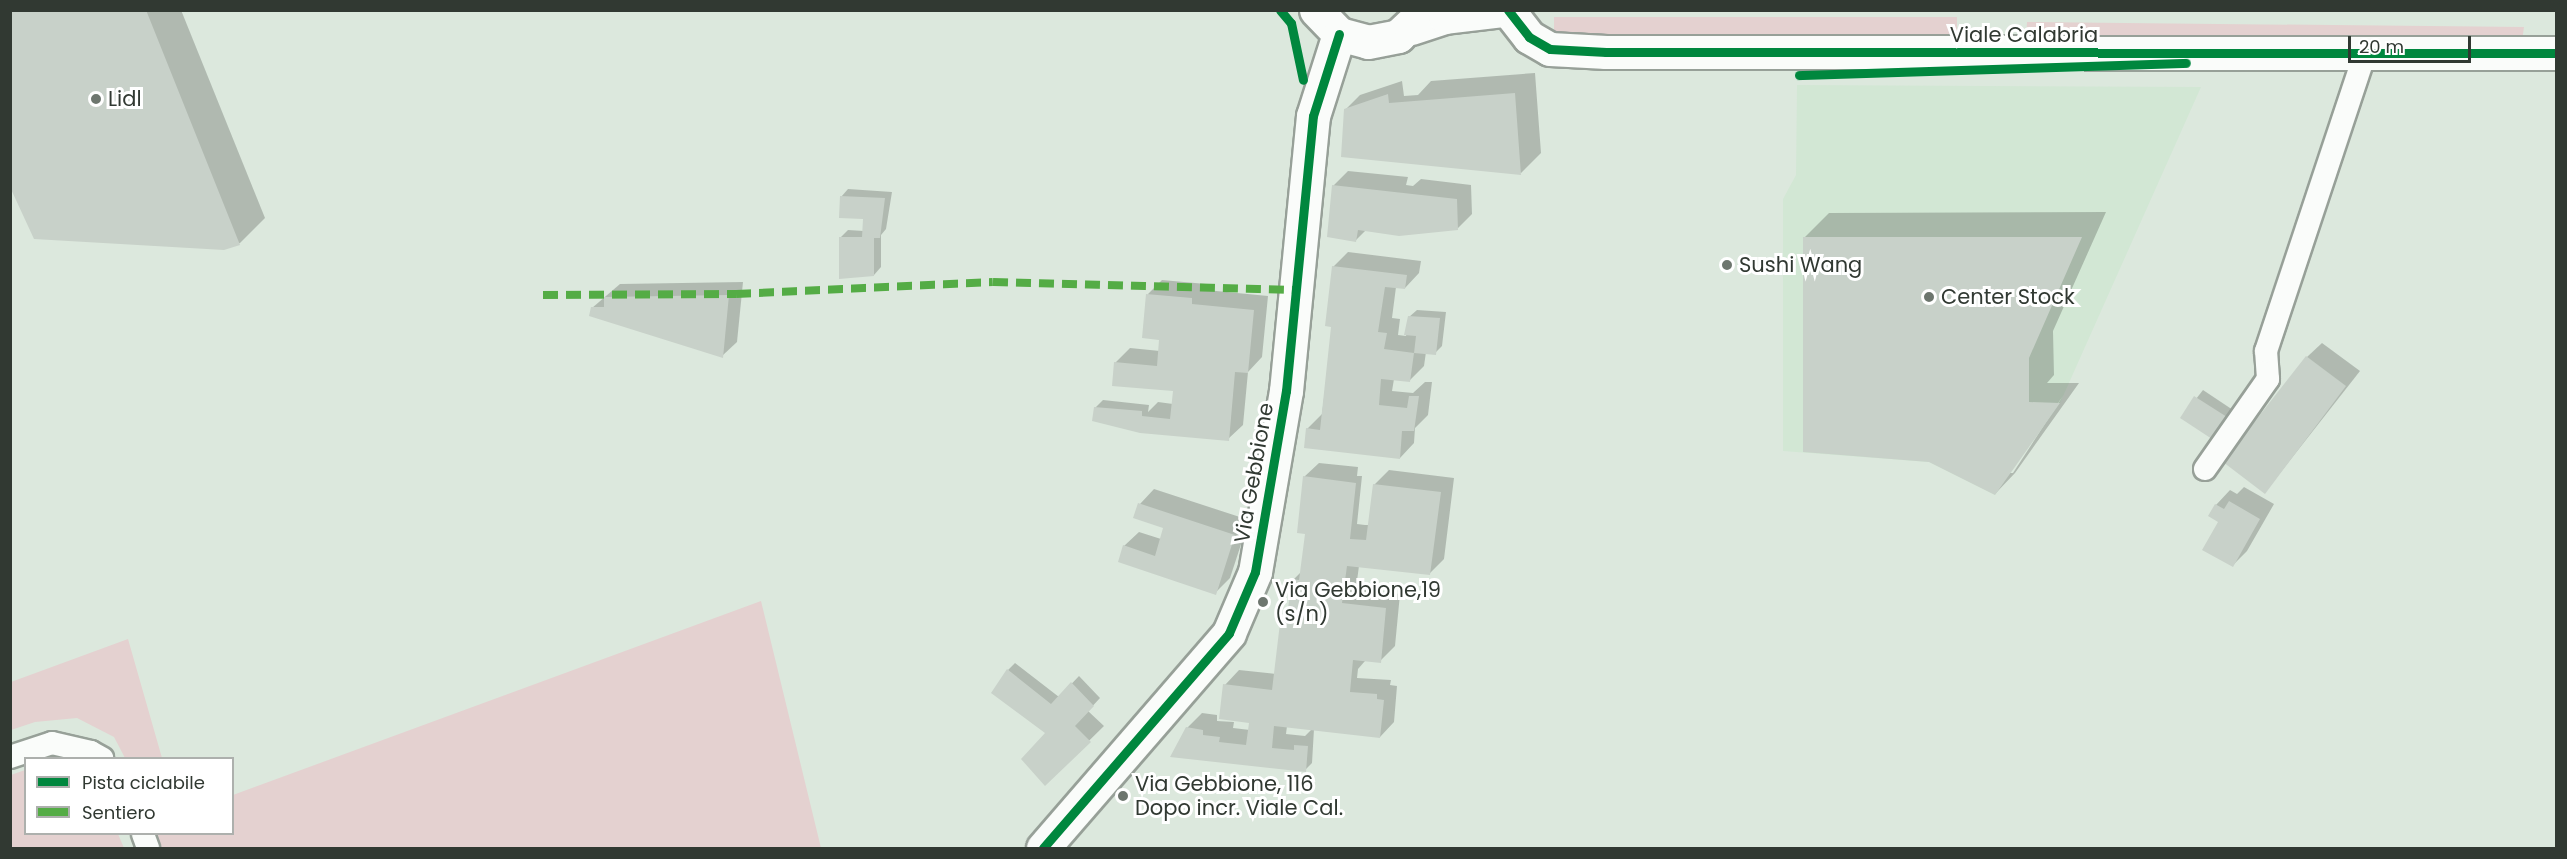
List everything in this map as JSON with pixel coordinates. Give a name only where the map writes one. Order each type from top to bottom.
[{"type":"street","points":[[1316,10],[1339,34],[1376,41],[1398,36],[1418,19],[1503,10]]},
{"type":"street","name":"Viale Calabria","points":[[1508,10],[1529,37],[1550,49],[1562,50],[2556,53]]},
{"type":"street","name":"Via Gebbione","points":[[1043,849],[1229,633],[1255,572],[1287,391],[1313,116],[1339,34]]},
{"type":"lane","points":[[2205,469],[2268,379],[2266,351],[2365,53]]},
{"type":"lane","points":[[10,757],[52,743],[91,752],[99,757]]},
{"type":"shaded area","points":[[1554,17],[1957,17],[1957,43],[1554,35]]},
{"type":"shaded area","points":[[2027,22],[2524,27],[2522,41],[2026,40]]},
{"type":"shaded area","points":[[1797,85],[2201,87],[2060,403],[1995,495],[1929,462],[1783,451],[1783,199],[1796,175]]},
{"type":"shaded area","points":[[761,601],[821,848],[162,848],[156,835],[234,835],[234,795]]},
{"type":"shaded area","points":[[128,639],[162,757],[124,757],[114,737],[77,718],[35,722],[11,730],[11,682]]},
{"type":"shaded area","points":[[24,770],[24,835],[118,835],[124,848],[11,848],[11,775]]},
{"type":"building","name":"Lidl","points":[[10,10],[146,10],[240,245],[224,250],[34,239],[10,187]]},
{"type":"building","points":[[1515,93],[1521,175],[1341,157],[1344,109],[1388,94],[1389,103]]},
{"type":"building","points":[[1332,185],[1457,199],[1458,230],[1399,236],[1358,230],[1356,242],[1327,237]]},
{"type":"building","points":[[840,196],[885,198],[880,238],[874,238],[874,276],[839,279],[839,237],[862,237],[863,219],[839,218]]},
{"type":"building","name":"Center Stock","points":[[1803,237],[2082,237],[2029,358],[2029,402],[2060,403],[1995,495],[1929,462],[1803,452]]},
{"type":"building","points":[[1332,266],[1407,275],[1405,289],[1385,287],[1378,332],[1387,333],[1384,349],[1414,353],[1410,382],[1381,379],[1379,405],[1407,408],[1409,396],[1419,396],[1414,431],[1402,431],[1400,459],[1304,448],[1306,428],[1320,430],[1331,327],[1325,326]]},
{"type":"building","points":[[1146,294],[1192,298],[1192,304],[1254,310],[1248,373],[1235,372],[1229,441],[1140,433],[1092,421],[1094,407],[1142,411],[1142,416],[1170,419],[1173,391],[1112,386],[1114,362],[1157,366],[1159,340],[1142,338]]},
{"type":"building","points":[[729,295],[723,358],[589,316],[591,307],[604,307],[604,297]]},
{"type":"building","points":[[1408,316],[1440,318],[1436,355],[1414,353],[1416,336],[1404,335]]},
{"type":"building","points":[[2306,356],[2346,386],[2265,494],[2223,462]]},
{"type":"building","points":[[2194,396],[2227,417],[2212,439],[2180,418]]},
{"type":"building","points":[[1303,476],[1356,483],[1350,539],[1366,540],[1373,484],[1441,492],[1430,575],[1347,566],[1342,603],[1386,608],[1381,663],[1353,660],[1350,692],[1377,694],[1377,699],[1384,700],[1380,738],[1274,726],[1272,748],[1294,750],[1294,745],[1308,746],[1306,772],[1170,757],[1186,727],[1203,730],[1203,735],[1220,737],[1219,742],[1246,745],[1249,723],[1219,719],[1223,684],[1272,690],[1280,623],[1286,624],[1292,579],[1299,580],[1305,534],[1297,533]]},
{"type":"building","points":[[2229,501],[2260,519],[2233,567],[2202,550],[2218,522],[2208,516],[2215,504],[2224,509]]},
{"type":"building","points":[[1138,503],[1235,535],[1216,595],[1118,562],[1123,545],[1155,556],[1163,528],[1133,518]]},
{"type":"building","points":[[1007,669],[1051,704],[1071,682],[1094,706],[1075,726],[1091,742],[1045,786],[1021,759],[1045,733],[991,693]]},
{"type":"marked path","points":[[543,295],[736,294],[993,282],[1296,290]]},
{"type":"cycle path","points":[[1280,10],[1291,23],[1303,80]]},
{"type":"cycle path","points":[[1508,10],[1529,37],[1550,49],[1606,52],[2556,53]]},
{"type":"cycle path","points":[[1043,848],[1229,633],[1255,572],[1286,391],[1313,116],[1339,34]]},
{"type":"cycle path","points":[[1799,75],[2186,63]]},
{"type":"place","name":"Lidl","points":[[96,99]]},
{"type":"place","name":"Sushi Wang","points":[[1727,265]]},
{"type":"place","name":"Center Stock","points":[[1929,297]]},
{"type":"place","name":"Via Gebbione,19 (s/n)","points":[[1263,602]]},
{"type":"place","name":"Via Gebbione, 116 Dopo incr. Viale Cal.","points":[[1123,796]]}]
